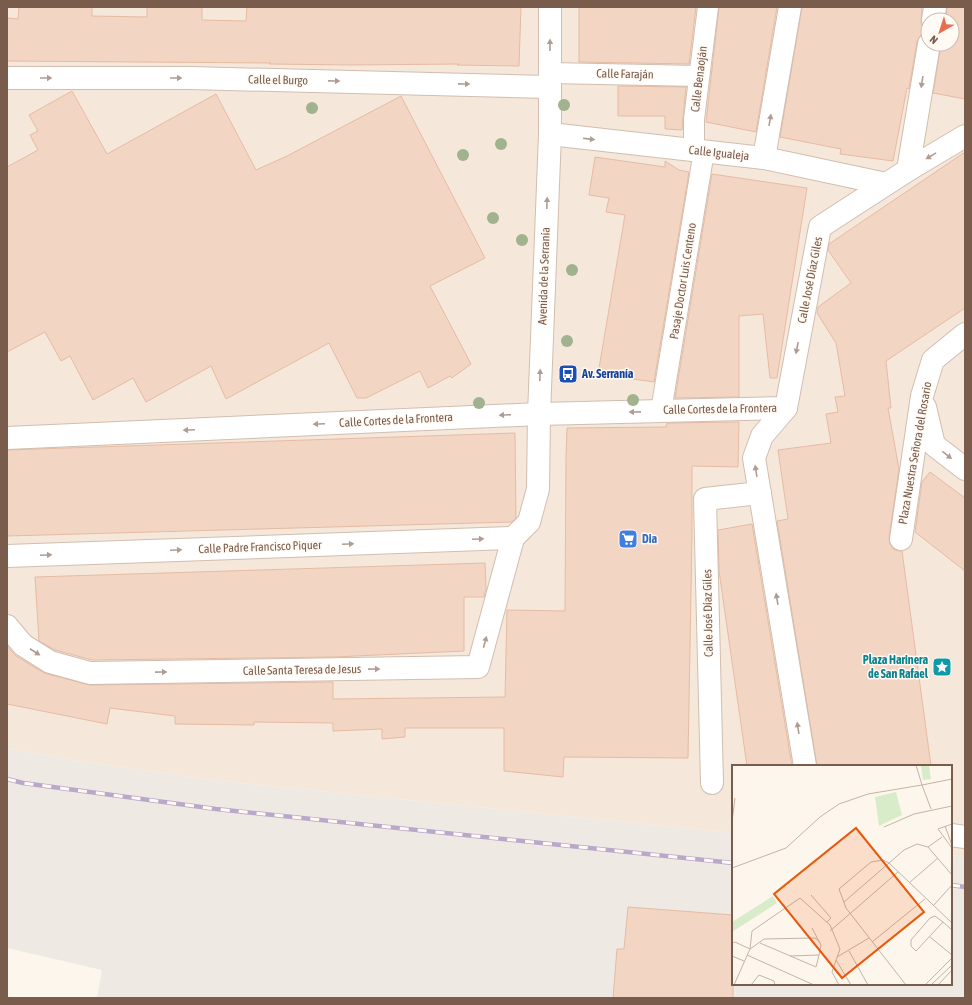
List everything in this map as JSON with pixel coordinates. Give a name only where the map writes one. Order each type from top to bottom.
[{"type":"street","name":"Avenida de la Serranía","points":[[513,538],[529,522],[538,489],[539,414],[550,134],[550,7]]},
{"type":"street","name":"Calle Benaoján","points":[[699,151],[694,119],[708,7]]},
{"type":"street","points":[[764,158],[790,7]]},
{"type":"street","points":[[908,170],[928,52]]},
{"type":"street","name":"Calle Faraján","points":[[550,80],[699,76]]},
{"type":"street","name":"Calle el Burgo","points":[[7,78],[550,80]]},
{"type":"street","name":"Calle Igualeja","points":[[550,134],[764,158],[886,184]]},
{"type":"street","name":"Calle José Díaz Giles","points":[[805,765],[754,458],[762,436],[786,408],[820,227],[908,170],[965,136]]},
{"type":"street","name":"Pasaje Doctor Luis Centeno","points":[[661,411],[699,151]]},
{"type":"street","name":"Plaza Nuestra Señora del Rosario","points":[[901,539],[922,396],[933,360],[965,334]]},
{"type":"street","points":[[922,396],[934,444],[965,469]]},
{"type":"street","name":"Calle Cortes de la Frontera","points":[[7,438],[539,414],[786,408]]},
{"type":"street","name":"Calle José Díaz Giles","points":[[712,783],[705,499],[760,492]]},
{"type":"street","name":"Calle Padre Francisco Piquer","points":[[7,556],[513,538]]},
{"type":"street","name":"Calle Santa Teresa de Jesus","points":[[7,626],[23,645],[50,662],[90,673],[478,667],[513,538]]},
{"type":"street","points":[[952,835],[965,836]]},
{"type":"shaded area","points":[[7,7],[965,7],[965,857],[952,855],[952,765],[732,765],[732,833],[211,780],[73,760],[7,748]]},
{"type":"shaded area","points":[[7,748],[73,760],[211,780],[732,833],[732,985],[952,985],[952,855],[965,857],[965,998],[97,998],[102,970],[7,948]]},
{"type":"building","points":[[19,7],[92,7],[92,16],[147,17],[147,7],[202,7],[202,20],[246,21],[247,7],[521,7],[519,66],[457,65],[459,64],[351,65],[7,61],[7,18],[18,19]]},
{"type":"building","points":[[579,7],[696,7],[689,64],[579,62]]},
{"type":"building","points":[[719,7],[777,7],[756,132],[706,122]]},
{"type":"building","points":[[802,7],[922,7],[922,12],[920,12],[920,36],[917,42],[909,89],[907,88],[893,161],[840,154],[841,149],[780,137]]},
{"type":"building","points":[[947,7],[965,7],[965,99],[933,93],[940,52],[960,52],[960,12],[947,12]]},
{"type":"building","points":[[618,86],[686,87],[682,130],[665,129],[665,116],[618,116]]},
{"type":"building","points":[[72,91],[107,154],[216,94],[256,170],[287,156],[401,96],[485,258],[430,286],[471,364],[452,378],[450,376],[428,388],[420,371],[366,398],[357,398],[329,343],[226,399],[211,366],[146,402],[133,378],[93,400],[70,356],[61,361],[45,332],[7,352],[7,167],[38,150],[30,135],[38,131],[29,115]]},
{"type":"building","points":[[965,152],[965,308],[886,361],[891,408],[888,408],[899,469],[889,538],[893,549],[902,551],[931,765],[817,765],[777,521],[788,519],[778,450],[831,443],[826,414],[838,412],[835,397],[845,396],[836,343],[817,313],[818,307],[851,283],[828,250],[829,244]]},
{"type":"building","points":[[595,157],[665,167],[665,161],[679,170],[689,172],[654,382],[598,374],[625,215],[606,212],[609,198],[589,195]]},
{"type":"building","points":[[712,174],[807,188],[777,378],[770,378],[763,314],[739,316],[739,397],[675,398]]},
{"type":"building","points":[[739,422],[738,467],[692,466],[688,758],[564,757],[563,777],[504,771],[504,728],[405,728],[405,737],[382,739],[382,729],[333,731],[333,723],[254,722],[254,725],[175,724],[175,716],[110,708],[107,724],[7,704],[7,646],[16,656],[44,673],[90,685],[333,682],[333,699],[505,697],[507,610],[565,611],[567,428],[666,427],[667,423]]},
{"type":"building","points":[[515,433],[516,518],[512,522],[7,536],[7,450]]},
{"type":"building","points":[[930,472],[965,498],[965,571],[915,532],[922,482]]},
{"type":"building","points":[[752,524],[792,765],[747,765],[719,571],[718,530]]},
{"type":"building","points":[[485,563],[486,589],[484,597],[464,597],[464,651],[334,657],[92,660],[55,650],[39,641],[35,577]]},
{"type":"building","points":[[628,907],[732,915],[733,998],[613,998],[617,949],[624,949]]},
{"type":"railway","points":[[7,779],[23,783],[216,809],[732,863]]},
{"type":"railway","points":[[952,885],[965,887]]},
{"type":"place","name":"Av. Serranía","points":[[568,374]]},
{"type":"place","name":"Dia","points":[[628,539]]},
{"type":"place","name":"Plaza Harinera de San Rafael","points":[[942,667]]}]
